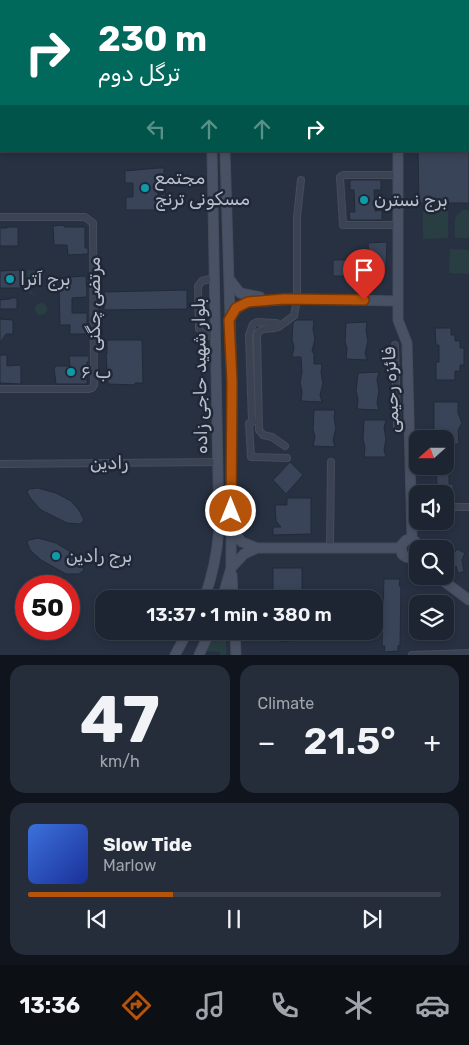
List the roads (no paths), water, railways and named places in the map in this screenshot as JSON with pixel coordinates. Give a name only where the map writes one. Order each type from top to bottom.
[{"type":"main road","name":"بلوار شهید حاجی زاده","points":[[207,590],[217,557],[219,529],[212,152]]},
{"type":"main road","name":"بلوار شهید حاجی زاده","points":[[225,152],[232,382],[232,568],[225,590]]},
{"type":"main road","name":"فائزه رحیمی","points":[[398,152],[398,320],[407,343],[413,485]]},
{"type":"main road","points":[[230,279],[236,290],[245,295],[284,299]]},
{"type":"main road","points":[[215,332],[223,323],[230,323],[236,308],[248,302],[284,299],[398,301]]},
{"type":"main road","points":[[231,529],[242,542],[257,548],[400,548]]},
{"type":"main road","name":"فائزه رحیمی","points":[[412,539],[413,530]]},
{"type":"main road","points":[[400,548],[404,541],[412,539]]},
{"type":"main road","points":[[233,590],[232,568],[244,554],[257,548]]},
{"type":"main road","points":[[400,548],[404,556],[409,557]]},
{"type":"main road","points":[[449,585],[469,600]]},
{"type":"main road","points":[[175,655],[183,640]]},
{"type":"main road","points":[[199,655],[206,640]]},
{"type":"main road","points":[[235,640],[236,655]]},
{"type":"street","points":[[398,175],[343,175],[340,177],[343,225],[398,225]]},
{"type":"street","points":[[285,446],[272,437],[260,433],[255,421],[250,332],[253,324],[257,322],[283,323],[294,316],[297,299],[297,217],[301,180]]},
{"type":"street","name":"مرتضی چگنی","points":[[0,217],[85,217],[93,222],[94,385],[89,389],[0,389]]},
{"type":"street","points":[[214,278],[202,281],[198,286],[199,329],[203,334],[215,332]]},
{"type":"street","points":[[395,344],[397,426]]},
{"type":"street","points":[[396,370],[408,371]]},
{"type":"street","points":[[255,421],[249,423],[251,457],[287,458]]},
{"type":"street","name":"رادین","points":[[0,464],[218,462]]},
{"type":"street","points":[[330,548],[331,462]]},
{"type":"street","points":[[454,507],[469,507]]},
{"type":"street","points":[[412,655],[469,653]]},
{"type":"place","name":"مجتمع مسکونی ترنج","points":[[145,188]]},
{"type":"place","name":"برج نسترن","points":[[364,200]]},
{"type":"place","name":"برج آترا","points":[[10,279]]},
{"type":"place","name":"ب ۶","points":[[71,372]]},
{"type":"place","name":"برج رادین","points":[[56,556]]}]
